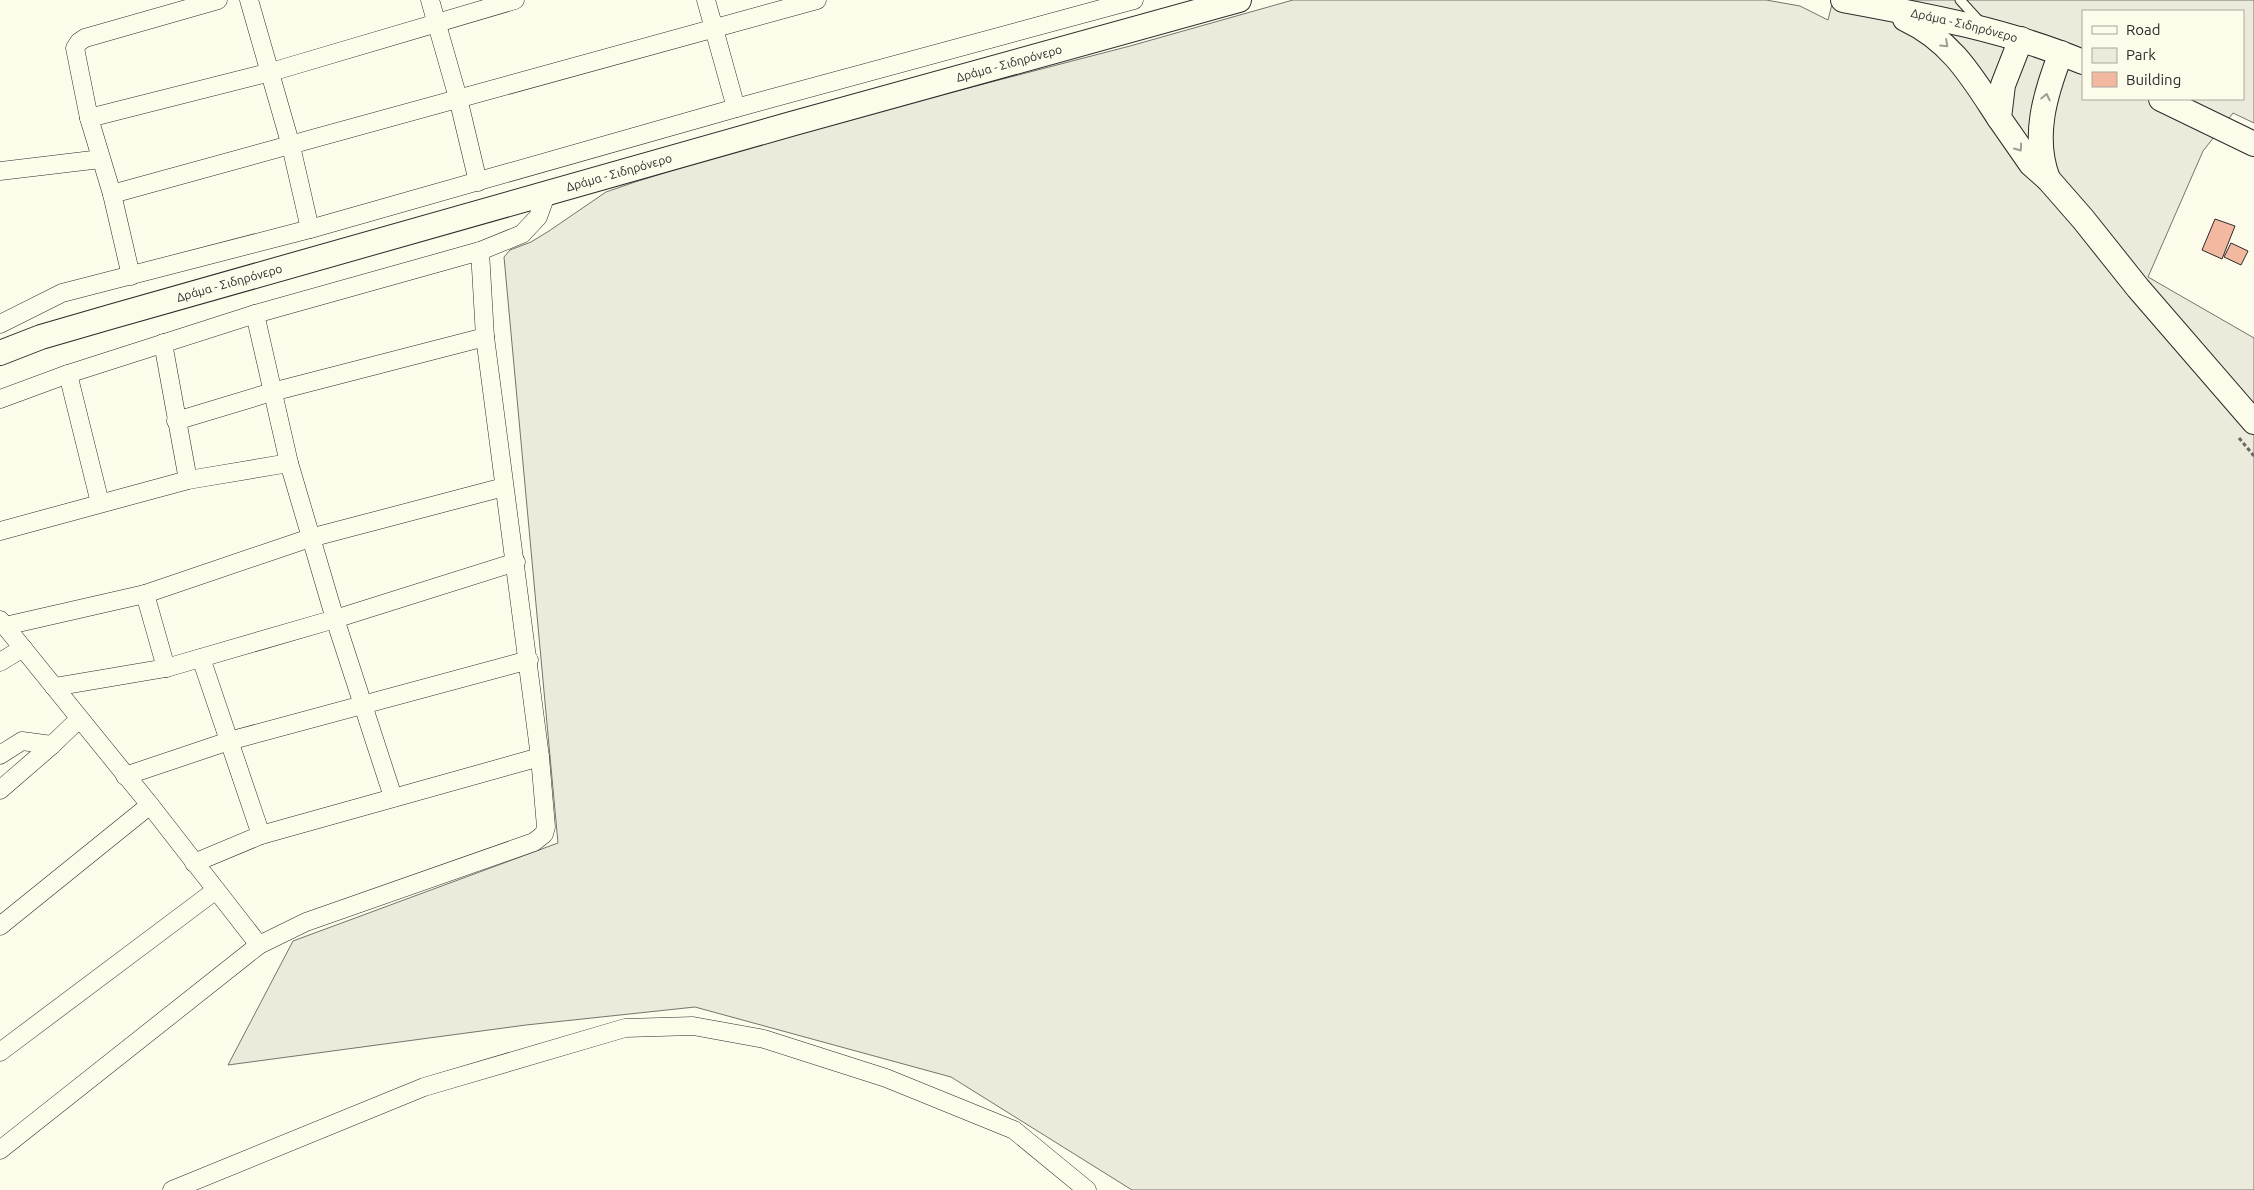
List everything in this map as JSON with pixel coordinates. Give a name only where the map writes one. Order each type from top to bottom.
[{"type":"street","points":[[130,276],[112,194],[89,118],[75,48],[85,38],[218,0]]},
{"type":"street","points":[[249,0],[291,146],[310,229]]},
{"type":"street","points":[[430,0],[458,98],[478,182]]},
{"type":"street","points":[[89,118],[271,72],[515,0]]},
{"type":"street","points":[[706,0],[736,108]]},
{"type":"street","points":[[112,194],[817,0]]},
{"type":"street","points":[[0,324],[62,293],[310,229],[736,108],[1134,0]]},
{"type":"street","name":"Δράμα - Σιδηρόνερο","points":[[0,353],[41,338],[110,317],[546,195],[791,124],[1239,0]]},
{"type":"street","name":"Δράμα - Σιδηρόνερο","points":[[1843,0],[2020,39],[2082,62]]},
{"type":"street","points":[[1872,5],[1911,22],[1941,40],[1962,63],[2022,154],[2048,179],[2211,374],[2254,422]]},
{"type":"street","points":[[1999,118],[2003,85],[2020,39]]},
{"type":"street","points":[[2048,179],[2041,154],[2042,116],[2048,87],[2060,53]]},
{"type":"street","points":[[2163,100],[2254,144]]},
{"type":"street","points":[[0,171],[100,159]]},
{"type":"street","points":[[0,399],[68,374],[255,314],[480,251],[522,234],[538,217],[546,195]]},
{"type":"street","points":[[0,1150],[259,945],[306,922],[539,838],[546,828],[547,821],[529,660],[485,337],[480,251]]},
{"type":"street","points":[[255,314],[289,463],[310,538],[394,797]]},
{"type":"street","points":[[176,422],[272,392],[485,337]]},
{"type":"street","points":[[163,343],[188,480]]},
{"type":"street","points":[[68,374],[100,503]]},
{"type":"street","points":[[0,531],[188,480],[289,463]]},
{"type":"street","points":[[259,945],[150,805],[3,623],[145,594],[310,538],[504,487]]},
{"type":"street","points":[[54,687],[166,668],[335,619],[516,562]]},
{"type":"street","points":[[145,594],[166,668]]},
{"type":"street","points":[[0,662],[23,648]]},
{"type":"street","points":[[201,658],[262,834]]},
{"type":"street","points":[[125,776],[229,741],[529,660]]},
{"type":"street","points":[[0,790],[52,746],[79,719]]},
{"type":"street","points":[[0,754],[22,741],[52,746]]},
{"type":"street","points":[[194,863],[262,834],[540,757]]},
{"type":"street","points":[[0,926],[150,805]]},
{"type":"street","points":[[0,1052],[216,890]]},
{"type":"street","points":[[172,1190],[424,1087],[625,1028],[693,1026],[764,1039],[886,1078],[1014,1130],[1087,1190]]},
{"type":"lane","points":[[1960,0],[1990,32]]},
{"type":"green space","points":[[1293,0],[1766,0],[1800,6],[1828,20],[1833,0],[2254,0],[2254,123],[2233,113],[2203,151],[2148,277],[2254,338],[2254,1190],[1132,1190],[951,1077],[695,1007],[526,1025],[228,1065],[293,941],[558,843],[504,257],[510,250],[531,242],[606,192],[787,135],[1130,46]]},
{"type":"building","points":[[2215,219],[2235,226],[2222,259],[2202,250]]},
{"type":"building","points":[[2231,243],[2248,251],[2241,265],[2224,257]]}]
